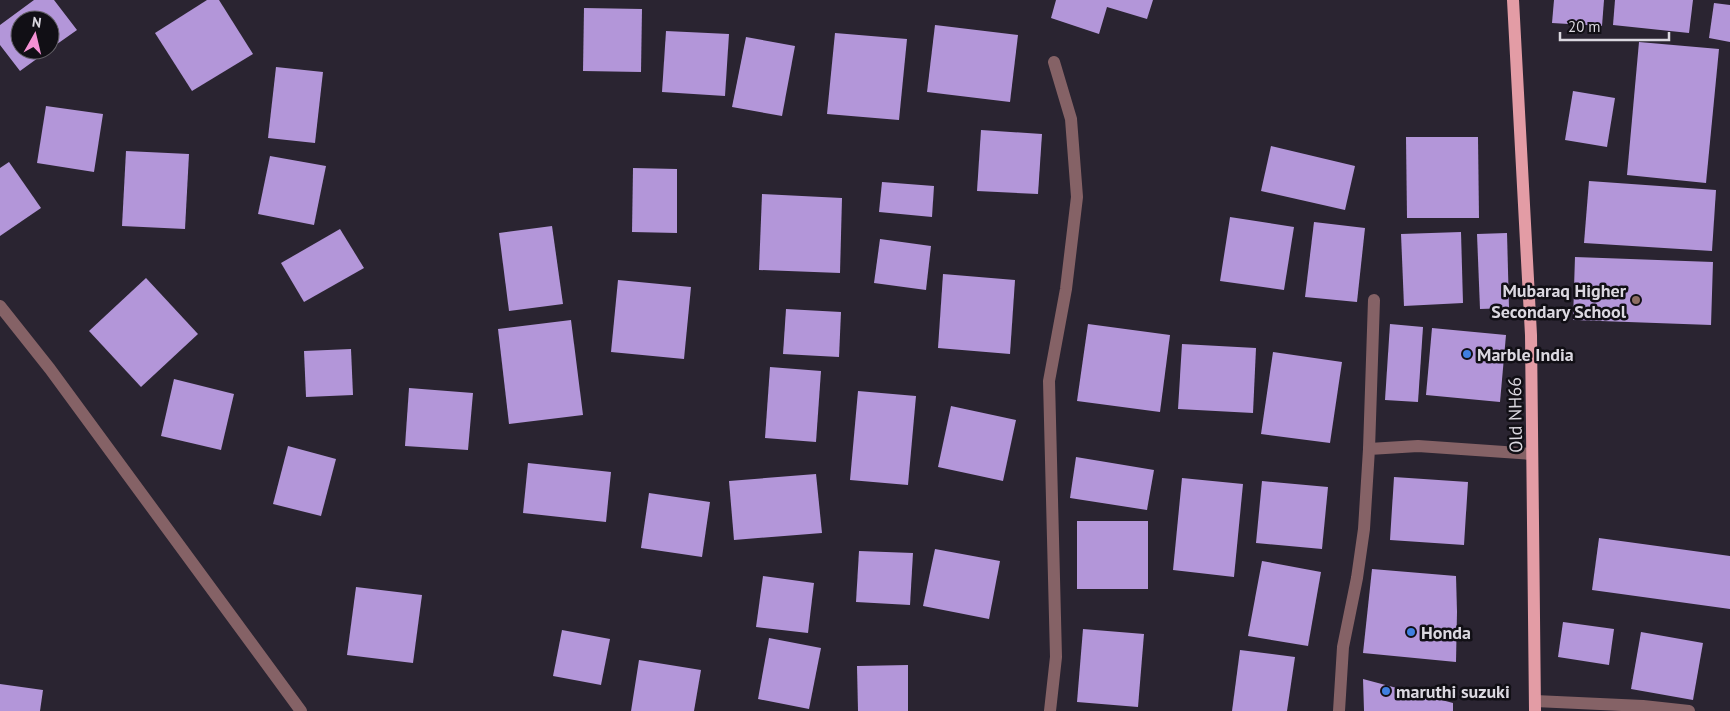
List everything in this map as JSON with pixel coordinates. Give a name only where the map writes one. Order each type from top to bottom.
[{"type":"main road","name":"Old NH66","points":[[1512,0],[1531,335],[1535,706]]},
{"type":"street","points":[[1050,711],[1056,657],[1048,381],[1066,289],[1077,198],[1071,119],[1054,62]]},
{"type":"street","points":[[1338,711],[1343,646],[1357,578],[1364,529],[1369,449],[1374,300]]},
{"type":"street","points":[[0,306],[50,369],[301,711]]},
{"type":"street","points":[[1369,449],[1418,446],[1532,454]]},
{"type":"street","points":[[1535,706],[1643,706],[1689,711]]},
{"type":"building","points":[[34,0],[54,0],[77,30],[60,42],[60,10],[20,10]]},
{"type":"building","points":[[207,0],[219,0],[253,54],[192,91],[155,33]]},
{"type":"building","points":[[1056,0],[1153,0],[1147,19],[1107,7],[1099,34],[1051,18]]},
{"type":"building","points":[[1554,0],[1604,0],[1602,26],[1552,23]]},
{"type":"building","points":[[1615,0],[1693,0],[1689,33],[1613,25]]},
{"type":"building","points":[[1714,3],[1730,5],[1730,42],[1709,38]]},
{"type":"building","points":[[584,8],[642,9],[641,72],[583,71]]},
{"type":"building","points":[[10,18],[10,58],[0,45],[0,25]]},
{"type":"building","points":[[935,25],[1018,35],[1010,102],[927,92]]},
{"type":"building","points":[[666,31],[729,34],[725,96],[662,92]]},
{"type":"building","points":[[835,33],[907,39],[899,120],[827,114]]},
{"type":"building","points":[[746,37],[795,46],[782,116],[732,107]]},
{"type":"building","points":[[1639,42],[1719,49],[1706,183],[1627,175]]},
{"type":"building","points":[[12,60],[35,60],[20,71]]},
{"type":"building","points":[[276,67],[323,72],[315,143],[268,138]]},
{"type":"building","points":[[1573,91],[1615,98],[1607,147],[1565,140]]},
{"type":"building","points":[[46,106],[103,114],[94,172],[37,163]]},
{"type":"building","points":[[981,130],[1042,134],[1038,194],[977,191]]},
{"type":"building","points":[[1406,137],[1478,137],[1479,218],[1407,218]]},
{"type":"building","points":[[1271,146],[1355,166],[1345,210],[1261,191]]},
{"type":"building","points":[[126,151],[189,154],[185,229],[122,226]]},
{"type":"building","points":[[270,156],[326,166],[314,225],[258,214]]},
{"type":"building","points":[[9,162],[41,208],[0,236],[0,168]]},
{"type":"building","points":[[633,168],[677,169],[677,233],[632,232]]},
{"type":"building","points":[[1589,181],[1716,190],[1712,251],[1584,243]]},
{"type":"building","points":[[882,182],[934,186],[932,217],[879,212]]},
{"type":"building","points":[[762,194],[842,198],[840,273],[759,270]]},
{"type":"building","points":[[1230,217],[1294,227],[1284,290],[1220,281]]},
{"type":"building","points":[[1314,222],[1365,228],[1357,302],[1305,297]]},
{"type":"building","points":[[552,226],[563,304],[509,311],[499,233]]},
{"type":"building","points":[[340,229],[364,268],[304,302],[281,263]]},
{"type":"building","points":[[1461,232],[1463,303],[1404,306],[1401,234]]},
{"type":"building","points":[[1507,233],[1509,308],[1480,309],[1477,234]]},
{"type":"building","points":[[880,239],[931,246],[926,290],[874,283]]},
{"type":"building","points":[[1575,257],[1713,262],[1711,325],[1573,320]]},
{"type":"building","points":[[943,274],[1015,280],[1010,354],[938,348]]},
{"type":"building","points":[[146,278],[198,334],[141,387],[89,331]]},
{"type":"building","points":[[618,280],[691,287],[684,359],[611,352]]},
{"type":"building","points":[[786,309],[841,312],[839,357],[783,354]]},
{"type":"building","points":[[571,320],[583,415],[509,424],[498,329]]},
{"type":"building","points":[[1088,324],[1170,335],[1160,412],[1077,401]]},
{"type":"building","points":[[1390,324],[1423,327],[1418,402],[1385,400]]},
{"type":"building","name":"Marble India","points":[[1432,328],[1506,335],[1500,402],[1426,395]]},
{"type":"building","points":[[1182,344],[1256,348],[1253,413],[1178,409]]},
{"type":"building","points":[[351,349],[353,395],[306,397],[304,351]]},
{"type":"building","points":[[1273,352],[1342,362],[1330,443],[1261,434]]},
{"type":"building","points":[[770,367],[821,371],[816,442],[765,438]]},
{"type":"building","points":[[174,379],[234,394],[221,450],[161,436]]},
{"type":"building","points":[[409,388],[473,393],[468,450],[405,446]]},
{"type":"building","points":[[858,391],[916,396],[908,485],[850,480]]},
{"type":"building","points":[[951,406],[1016,420],[1003,481],[938,467]]},
{"type":"building","points":[[288,446],[336,459],[321,516],[273,504]]},
{"type":"building","points":[[1076,457],[1154,470],[1147,510],[1070,498]]},
{"type":"building","points":[[528,463],[611,472],[606,522],[523,513]]},
{"type":"building","points":[[816,474],[822,533],[734,540],[729,481]]},
{"type":"building","points":[[1394,477],[1468,482],[1464,545],[1390,540]]},
{"type":"building","points":[[1182,478],[1243,484],[1234,577],[1173,570]]},
{"type":"building","points":[[1262,481],[1328,487],[1322,549],[1256,543]]},
{"type":"building","points":[[649,493],[710,502],[702,557],[641,548]]},
{"type":"building","points":[[1077,521],[1148,521],[1148,589],[1077,589]]},
{"type":"building","points":[[1599,538],[1730,556],[1730,609],[1592,590]]},
{"type":"building","points":[[935,549],[1000,561],[989,619],[923,606]]},
{"type":"building","points":[[859,551],[913,553],[910,605],[856,602]]},
{"type":"building","points":[[1262,561],[1321,572],[1308,646],[1248,636]]},
{"type":"building","name":"Honda","points":[[1372,569],[1456,576],[1456,662],[1363,653]]},
{"type":"building","points":[[763,576],[814,583],[808,633],[756,627]]},
{"type":"building","points":[[356,587],[422,595],[413,663],[347,655]]},
{"type":"building","points":[[1563,622],[1614,629],[1609,665],[1558,657]]},
{"type":"building","points":[[1083,629],[1144,634],[1138,707],[1077,702]]},
{"type":"building","points":[[562,630],[610,639],[601,685],[553,676]]},
{"type":"building","points":[[1641,632],[1703,643],[1693,700],[1631,689]]},
{"type":"building","points":[[769,638],[821,648],[809,709],[758,699]]},
{"type":"building","points":[[1240,650],[1295,657],[1287,711],[1232,711]]},
{"type":"building","points":[[639,660],[701,670],[694,711],[631,711]]},
{"type":"building","points":[[908,665],[908,711],[858,711],[857,666]]},
{"type":"building","name":"maruthi suzuki","points":[[1363,679],[1453,703],[1453,711],[1364,711]]},
{"type":"building","points":[[0,684],[43,690],[40,711],[0,711]]},
{"type":"place","name":"Mubaraq Higher Secondary School","points":[[1636,300]]},
{"type":"place","name":"Marble India","points":[[1467,354]]},
{"type":"place","name":"Honda","points":[[1411,632]]},
{"type":"place","name":"maruthi suzuki","points":[[1386,691]]}]
